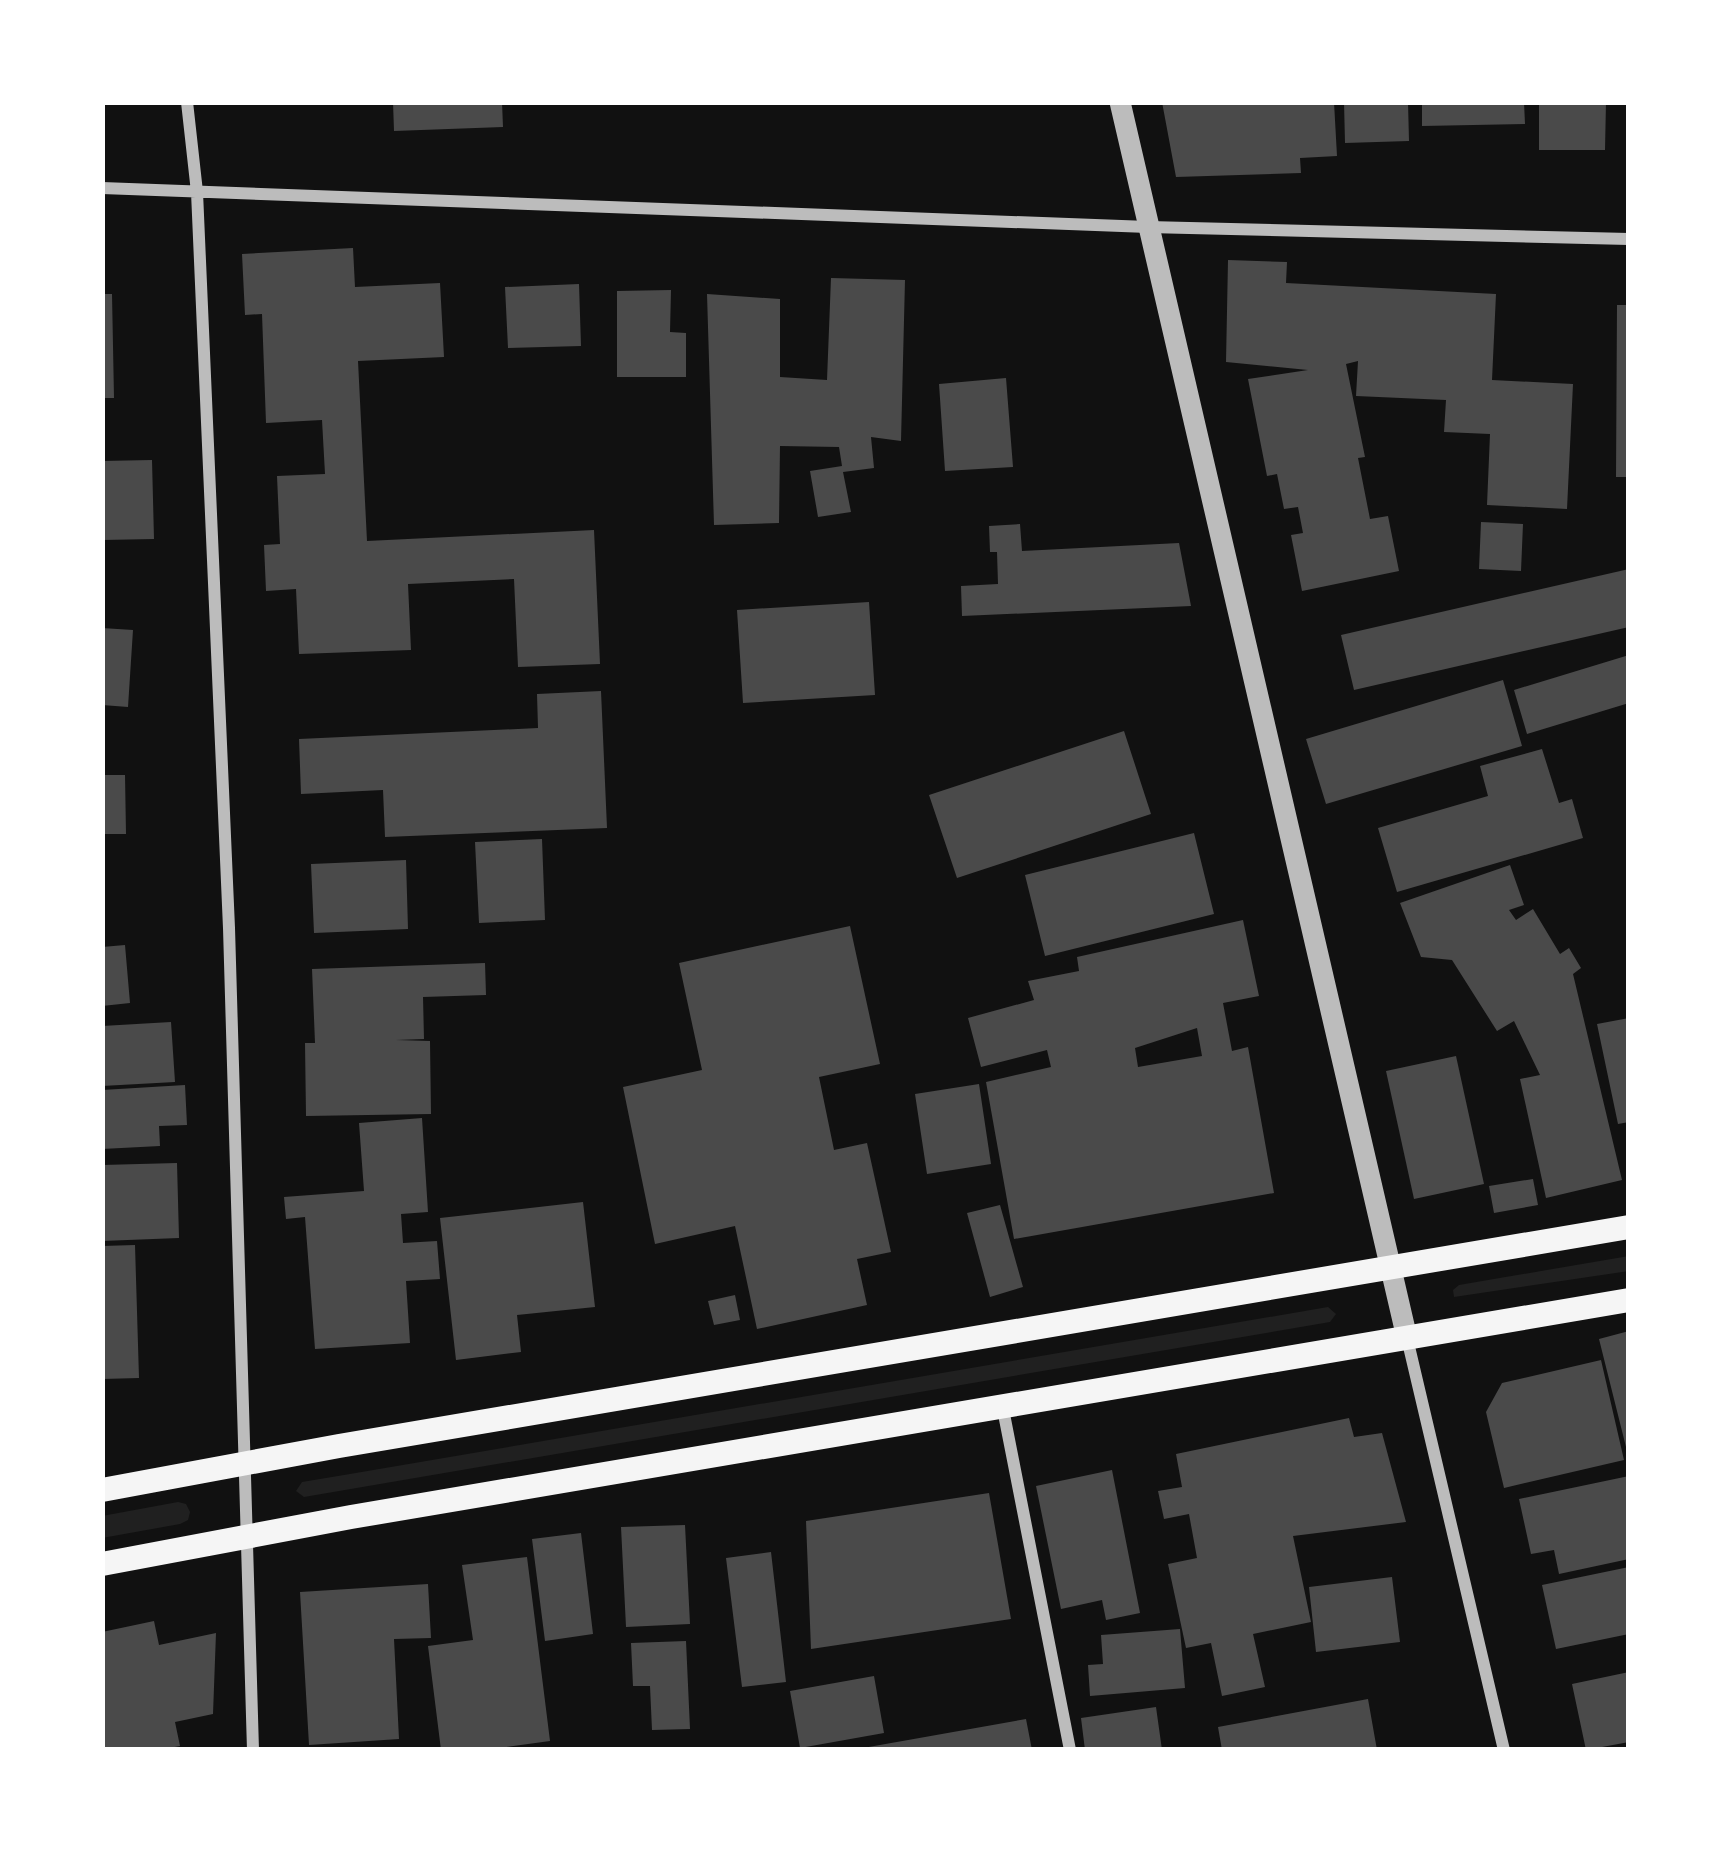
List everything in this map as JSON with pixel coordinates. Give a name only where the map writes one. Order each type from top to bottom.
[{"type":"main road","points":[[102,1490],[1629,1227]]},
{"type":"main road","points":[[102,1564],[1629,1300]]},
{"type":"street","points":[[187,102],[197,192],[228,905],[253,1750]]},
{"type":"street","points":[[1120,102],[1504,1750]]},
{"type":"street","points":[[102,188],[1629,239]]},
{"type":"street","points":[[1003,1408],[1070,1750]]},
{"type":"shaded area","points":[[1629,1256],[1629,1271],[1454,1297],[1453,1290],[1459,1285]]},
{"type":"shaded area","points":[[1328,1307],[1336,1314],[1330,1322],[304,1497],[296,1491],[302,1482]]},
{"type":"shaded area","points":[[178,1502],[190,1512],[180,1524],[102,1538],[102,1516]]},
{"type":"building","points":[[393,102],[502,102],[503,127],[394,131]]},
{"type":"building","points":[[1162,102],[1334,102],[1337,156],[1300,158],[1301,173],[1176,177]]},
{"type":"building","points":[[1344,102],[1408,102],[1409,141],[1345,143]]},
{"type":"building","points":[[1422,102],[1524,102],[1525,124],[1422,126]]},
{"type":"building","points":[[1539,102],[1606,102],[1605,150],[1539,150]]},
{"type":"building","points":[[353,248],[355,287],[440,283],[444,357],[358,361],[367,541],[594,530],[600,664],[518,667],[514,579],[408,584],[411,650],[299,654],[296,589],[266,591],[264,545],[280,544],[277,476],[325,474],[322,420],[266,423],[262,314],[245,315],[242,254]]},
{"type":"building","points":[[1228,260],[1287,262],[1286,283],[1496,294],[1492,380],[1573,384],[1567,509],[1487,505],[1490,434],[1444,432],[1446,400],[1356,396],[1358,361],[1346,364],[1365,457],[1358,458],[1370,519],[1388,516],[1399,571],[1302,591],[1291,535],[1303,533],[1298,507],[1284,509],[1277,474],[1267,476],[1248,379],[1308,370],[1226,362]]},
{"type":"building","points":[[831,278],[905,280],[901,441],[871,437],[874,468],[843,472],[851,512],[818,517],[810,471],[842,466],[839,447],[780,446],[779,523],[714,525],[707,294],[780,299],[780,377],[827,380]]},
{"type":"building","points":[[579,284],[581,346],[508,348],[505,287]]},
{"type":"building","points":[[671,290],[670,332],[686,333],[686,377],[617,377],[617,291]]},
{"type":"building","points":[[102,294],[112,294],[114,398],[102,398]]},
{"type":"building","points":[[1617,305],[1629,305],[1629,477],[1616,477]]},
{"type":"building","points":[[1006,378],[1013,467],[945,471],[939,384]]},
{"type":"building","points":[[152,460],[154,539],[102,540],[102,461]]},
{"type":"building","points":[[1481,522],[1523,524],[1521,571],[1479,569]]},
{"type":"building","points":[[1020,524],[1022,551],[1179,543],[1191,606],[962,616],[961,586],[998,584],[997,552],[990,552],[989,526]]},
{"type":"building","points":[[1629,569],[1629,627],[1354,690],[1341,635]]},
{"type":"building","points":[[869,602],[875,695],[743,703],[737,610]]},
{"type":"building","points":[[102,628],[133,630],[128,707],[102,705]]},
{"type":"building","points":[[1629,655],[1629,703],[1527,734],[1514,690]]},
{"type":"building","points":[[1503,680],[1522,746],[1326,804],[1306,739]]},
{"type":"building","points":[[601,691],[607,828],[385,837],[383,790],[301,794],[299,739],[538,728],[537,694]]},
{"type":"building","points":[[1124,731],[1151,814],[957,878],[929,795]]},
{"type":"building","points":[[1542,749],[1559,803],[1572,799],[1583,838],[1397,892],[1378,828],[1488,796],[1480,766]]},
{"type":"building","points":[[102,775],[125,775],[126,834],[102,834]]},
{"type":"building","points":[[1194,833],[1214,914],[1045,956],[1025,875]]},
{"type":"building","points":[[542,839],[545,920],[479,923],[475,842]]},
{"type":"building","points":[[406,860],[408,929],[314,933],[311,864]]},
{"type":"building","points":[[1510,865],[1524,905],[1509,910],[1516,920],[1533,909],[1560,954],[1569,948],[1581,968],[1573,974],[1622,1180],[1546,1198],[1520,1079],[1540,1075],[1514,1021],[1497,1031],[1452,960],[1421,957],[1400,903]]},
{"type":"building","points":[[1243,920],[1259,996],[1223,1003],[1232,1051],[1248,1047],[1274,1193],[1014,1239],[986,1082],[1051,1067],[1047,1050],[981,1067],[968,1018],[1034,1000],[1028,981],[1079,971],[1077,957]],"holes":[[[1197,1028],[1202,1056],[1138,1067],[1135,1048]]]},
{"type":"building","points":[[850,926],[880,1064],[819,1077],[834,1150],[867,1143],[891,1252],[857,1259],[867,1305],[757,1329],[735,1226],[655,1244],[623,1087],[702,1070],[679,963]]},
{"type":"building","points":[[125,945],[130,1003],[102,1006],[102,947]]},
{"type":"building","points":[[485,963],[486,995],[423,997],[424,1039],[396,1040],[430,1041],[431,1114],[306,1116],[305,1043],[315,1043],[312,969]]},
{"type":"building","points":[[1629,1018],[1629,1122],[1618,1124],[1597,1024]]},
{"type":"building","points":[[171,1022],[175,1082],[102,1086],[102,1026]]},
{"type":"building","points":[[1456,1056],[1484,1184],[1414,1199],[1386,1071]]},
{"type":"building","points":[[979,1084],[991,1164],[927,1174],[915,1094]]},
{"type":"building","points":[[185,1085],[187,1125],[159,1126],[160,1146],[102,1149],[102,1090]]},
{"type":"building","points":[[422,1118],[428,1212],[401,1214],[403,1243],[437,1241],[440,1279],[406,1281],[410,1343],[315,1349],[305,1217],[286,1219],[284,1197],[364,1191],[359,1123]]},
{"type":"building","points":[[177,1163],[179,1238],[102,1241],[102,1165]]},
{"type":"building","points":[[1533,1179],[1538,1205],[1494,1213],[1489,1186]]},
{"type":"building","points":[[583,1202],[595,1307],[517,1315],[521,1352],[456,1360],[440,1218]]},
{"type":"building","points":[[1000,1205],[1023,1287],[990,1297],[967,1213]]},
{"type":"building","points":[[135,1245],[139,1378],[102,1379],[102,1246]]},
{"type":"building","points":[[735,1295],[740,1320],[714,1325],[708,1301]]},
{"type":"building","points":[[1629,1331],[1629,1451],[1627,1451],[1599,1339]]},
{"type":"building","points":[[1601,1360],[1624,1460],[1504,1488],[1486,1412],[1502,1383]]},
{"type":"building","points":[[1349,1418],[1354,1437],[1382,1433],[1406,1522],[1293,1536],[1311,1622],[1253,1634],[1265,1687],[1222,1696],[1211,1643],[1186,1648],[1168,1564],[1197,1558],[1189,1514],[1164,1519],[1158,1491],[1182,1487],[1176,1454]]},
{"type":"building","points":[[1112,1470],[1140,1613],[1106,1620],[1102,1600],[1061,1609],[1036,1486]]},
{"type":"building","points":[[1629,1476],[1629,1559],[1559,1574],[1554,1550],[1531,1554],[1519,1499]]},
{"type":"building","points":[[989,1493],[1011,1619],[811,1649],[806,1521]]},
{"type":"building","points":[[685,1525],[690,1624],[626,1627],[621,1527]]},
{"type":"building","points":[[581,1533],[593,1634],[545,1641],[532,1539]]},
{"type":"building","points":[[771,1552],[786,1682],[742,1687],[726,1558]]},
{"type":"building","points":[[527,1557],[550,1741],[441,1750],[428,1646],[473,1640],[462,1565]]},
{"type":"building","points":[[1629,1567],[1629,1634],[1556,1649],[1542,1585]]},
{"type":"building","points":[[1392,1577],[1400,1642],[1316,1652],[1309,1587]]},
{"type":"building","points":[[428,1584],[431,1638],[394,1639],[399,1739],[309,1745],[300,1592]]},
{"type":"building","points":[[154,1621],[159,1645],[216,1633],[213,1714],[175,1722],[180,1746],[102,1750],[102,1632]]},
{"type":"building","points":[[1180,1629],[1185,1688],[1090,1696],[1088,1665],[1103,1664],[1101,1635]]},
{"type":"building","points":[[686,1641],[690,1729],[652,1730],[650,1686],[633,1686],[631,1643]]},
{"type":"building","points":[[1629,1672],[1629,1742],[1586,1750],[1572,1684]]},
{"type":"building","points":[[874,1676],[884,1733],[800,1748],[790,1691]]},
{"type":"building","points":[[1368,1699],[1377,1750],[1222,1750],[1218,1727]]},
{"type":"building","points":[[1156,1707],[1162,1750],[1085,1750],[1081,1718]]},
{"type":"building","points":[[1026,1719],[1032,1750],[863,1750],[863,1748]]}]
